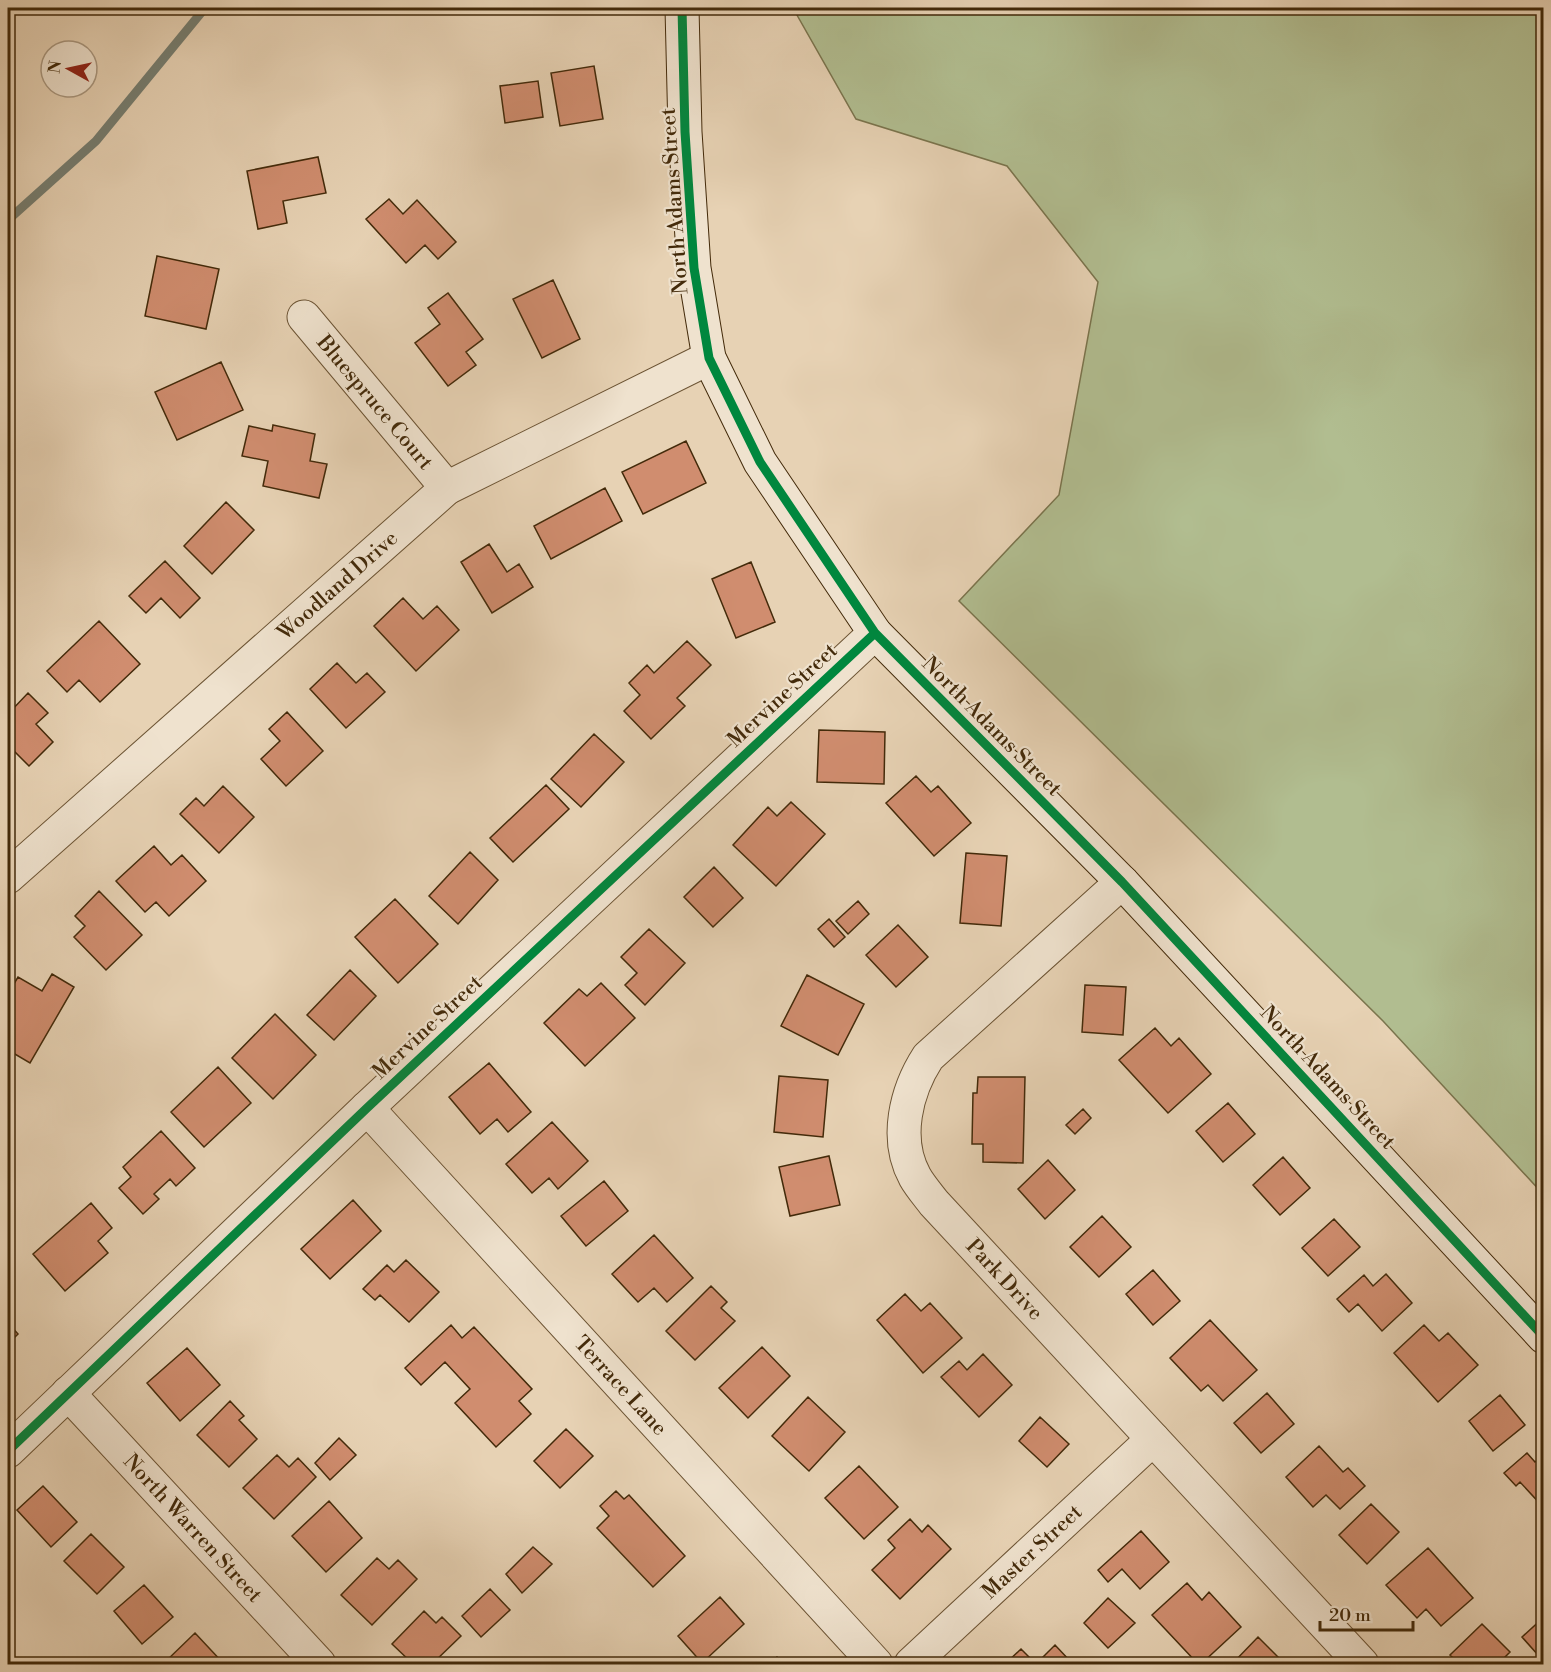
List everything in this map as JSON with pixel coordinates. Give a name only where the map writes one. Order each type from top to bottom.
[{"type":"street","name":"North Adams Street","points":[[682,8],[685,132],[694,268],[709,358],[760,462],[874,633],[1122,882],[1544,1336]]},
{"type":"street","name":"Bluespruce Court","points":[[304,316],[447,489]]},
{"type":"street","name":"Woodland Drive","points":[[8,877],[447,489],[709,358]]},
{"type":"street","name":"Mervine Street","points":[[8,1451],[367,1108],[874,633]]},
{"type":"street","name":"Park Drive","points":[[1122,882],[928,1057],[917,1074],[905,1110],[906,1152],[914,1176],[934,1203],[1362,1665]]},
{"type":"street","name":"Terrace Lane","points":[[367,1108],[876,1665]]},
{"type":"street","name":"North Warren Street","points":[[68,1393],[319,1665]]},
{"type":"street","name":"Master Street","points":[[911,1665],[1153,1439]]},
{"type":"green space","points":[[793,8],[1543,8],[1543,1194],[1383,1021],[959,601],[1059,495],[1098,282],[1007,166],[856,119]]},
{"type":"building","points":[[594,66],[603,119],[560,126],[551,73]]},
{"type":"building","points":[[538,81],[543,117],[505,123],[500,86]]},
{"type":"building","points":[[318,157],[326,193],[283,201],[287,223],[258,229],[247,171]]},
{"type":"building","points":[[389,199],[403,214],[417,200],[456,242],[438,259],[425,245],[406,263],[366,219]]},
{"type":"building","points":[[157,256],[219,269],[206,329],[145,316]]},
{"type":"building","points":[[553,280],[580,339],[542,358],[513,299]]},
{"type":"building","points":[[448,293],[483,339],[466,352],[476,365],[448,386],[415,343],[440,324],[428,308]]},
{"type":"building","points":[[221,362],[243,410],[177,440],[155,392]]},
{"type":"building","points":[[273,425],[315,434],[310,461],[327,464],[319,498],[263,486],[268,461],[242,456],[249,426],[272,431]]},
{"type":"building","points":[[686,441],[706,483],[643,514],[622,472]]},
{"type":"building","points":[[605,488],[622,521],[551,559],[534,526]]},
{"type":"building","points":[[226,502],[254,530],[212,574],[184,546]]},
{"type":"building","points":[[489,544],[507,572],[519,564],[533,587],[492,613],[461,562]]},
{"type":"building","points":[[165,561],[200,598],[180,618],[161,598],[146,613],[129,596]]},
{"type":"building","points":[[751,562],[775,622],[736,638],[712,579]]},
{"type":"building","points":[[403,598],[423,619],[437,606],[459,630],[416,671],[374,626]]},
{"type":"building","points":[[99,621],[140,664],[100,702],[79,680],[67,692],[47,671]]},
{"type":"building","points":[[687,641],[711,665],[677,698],[685,706],[651,739],[624,711],[640,695],[629,683],[647,665],[654,673]]},
{"type":"building","points":[[337,663],[356,683],[367,673],[385,692],[346,728],[310,689]]},
{"type":"building","points":[[28,693],[48,713],[36,724],[53,742],[29,766],[8,745],[8,714]]},
{"type":"building","points":[[287,712],[323,751],[286,786],[261,759],[280,741],[269,729]]},
{"type":"building","points":[[819,730],[885,732],[884,784],[817,782]]},
{"type":"building","points":[[594,734],[624,762],[581,807],[551,779]]},
{"type":"building","points":[[916,776],[931,792],[938,786],[971,823],[934,856],[886,803]]},
{"type":"building","points":[[546,785],[569,809],[513,862],[490,838]]},
{"type":"building","points":[[223,786],[254,817],[219,853],[180,814],[196,798],[204,806]]},
{"type":"building","points":[[791,802],[825,834],[776,886],[733,845],[768,807],[777,816]]},
{"type":"building","points":[[154,846],[171,865],[182,855],[206,881],[169,916],[156,902],[145,912],[116,881]]},
{"type":"building","points":[[470,852],[498,880],[458,924],[429,896]]},
{"type":"building","points":[[966,853],[1007,856],[1001,926],[960,923]]},
{"type":"building","points":[[714,867],[743,898],[713,927],[684,897]]},
{"type":"building","points":[[99,891],[142,935],[106,970],[74,937],[85,926],[75,916]]},
{"type":"building","points":[[395,899],[438,944],[398,983],[355,937]]},
{"type":"building","points":[[858,901],[869,914],[848,934],[836,921]]},
{"type":"building","points":[[829,919],[845,937],[834,947],[818,929]]},
{"type":"building","points":[[898,925],[928,957],[896,987],[866,955]]},
{"type":"building","points":[[649,929],[685,963],[645,1005],[625,985],[637,973],[621,957]]},
{"type":"building","points":[[350,970],[376,996],[334,1040],[307,1015]]},
{"type":"building","points":[[52,974],[74,987],[30,1063],[8,1050],[8,994],[18,977],[42,991]]},
{"type":"building","points":[[807,975],[864,1004],[838,1055],[781,1026]]},
{"type":"building","points":[[601,983],[635,1018],[585,1066],[544,1023],[579,989],[587,996]]},
{"type":"building","points":[[1085,985],[1126,987],[1123,1035],[1082,1032]]},
{"type":"building","points":[[275,1014],[316,1055],[273,1099],[232,1058]]},
{"type":"building","points":[[1155,1028],[1171,1046],[1179,1038],[1211,1074],[1168,1113],[1119,1060]]},
{"type":"building","points":[[489,1063],[531,1112],[508,1132],[497,1119],[480,1134],[449,1097]]},
{"type":"building","points":[[218,1067],[251,1103],[204,1147],[171,1112]]},
{"type":"building","points":[[779,1076],[828,1080],[823,1137],[774,1132]]},
{"type":"building","points":[[978,1077],[1025,1077],[1023,1163],[983,1162],[983,1144],[972,1144],[973,1093],[977,1093]]},
{"type":"building","points":[[1228,1103],[1255,1134],[1223,1162],[1196,1131]]},
{"type":"building","points":[[1083,1109],[1091,1118],[1075,1134],[1066,1125]]},
{"type":"building","points":[[552,1122],[588,1161],[558,1189],[549,1178],[532,1193],[506,1164]]},
{"type":"building","points":[[161,1131],[195,1168],[176,1186],[170,1179],[154,1194],[159,1199],[143,1214],[119,1188],[131,1177],[123,1167]]},
{"type":"building","points":[[829,1156],[840,1205],[790,1216],[779,1167]]},
{"type":"building","points":[[1283,1157],[1310,1188],[1280,1215],[1253,1185]]},
{"type":"building","points":[[1048,1160],[1075,1190],[1045,1219],[1018,1189]]},
{"type":"building","points":[[604,1181],[628,1211],[586,1246],[561,1216]]},
{"type":"building","points":[[353,1200],[381,1231],[330,1279],[301,1249]]},
{"type":"building","points":[[91,1203],[112,1228],[98,1241],[108,1253],[65,1291],[33,1254]]},
{"type":"building","points":[[1102,1216],[1131,1247],[1099,1277],[1070,1247]]},
{"type":"building","points":[[1334,1219],[1360,1247],[1328,1276],[1302,1248]]},
{"type":"building","points":[[654,1235],[693,1278],[667,1302],[654,1288],[638,1302],[612,1274]]},
{"type":"building","points":[[406,1260],[439,1292],[409,1322],[380,1295],[375,1300],[363,1289],[387,1265],[394,1272]]},
{"type":"building","points":[[1153,1270],[1180,1301],[1153,1325],[1126,1294]]},
{"type":"building","points":[[1386,1274],[1412,1303],[1382,1331],[1358,1304],[1349,1312],[1337,1299],[1364,1275],[1373,1286]]},
{"type":"building","points":[[711,1286],[727,1302],[721,1308],[735,1321],[695,1360],[666,1331]]},
{"type":"building","points":[[905,1294],[921,1311],[930,1303],[962,1338],[923,1373],[877,1320]]},
{"type":"building","points":[[1210,1320],[1257,1370],[1223,1401],[1208,1385],[1201,1391],[1170,1358]]},
{"type":"building","points":[[8,1323],[18,1334],[8,1344]]},
{"type":"building","points":[[451,1325],[462,1338],[474,1327],[532,1389],[519,1401],[531,1414],[496,1447],[455,1403],[470,1389],[445,1362],[421,1385],[405,1368]]},
{"type":"building","points":[[1424,1325],[1439,1341],[1448,1333],[1478,1365],[1438,1402],[1394,1353]]},
{"type":"building","points":[[762,1347],[790,1376],[748,1418],[719,1388]]},
{"type":"building","points":[[187,1348],[220,1385],[180,1421],[147,1383]]},
{"type":"building","points":[[983,1354],[1012,1385],[979,1417],[941,1377],[959,1361],[967,1370]]},
{"type":"building","points":[[1267,1393],[1294,1424],[1261,1453],[1234,1423]]},
{"type":"building","points":[[1500,1395],[1525,1425],[1493,1451],[1469,1421]]},
{"type":"building","points":[[808,1397],[845,1432],[809,1471],[772,1436]]},
{"type":"building","points":[[230,1401],[244,1416],[239,1420],[257,1439],[229,1467],[197,1435]]},
{"type":"building","points":[[1040,1417],[1069,1444],[1047,1467],[1019,1441]]},
{"type":"building","points":[[566,1429],[593,1456],[560,1488],[534,1461]]},
{"type":"building","points":[[339,1438],[356,1455],[330,1480],[315,1463]]},
{"type":"building","points":[[1319,1446],[1343,1472],[1348,1468],[1365,1486],[1340,1509],[1326,1495],[1313,1507],[1286,1477]]},
{"type":"building","points":[[1527,1453],[1535,1462],[1544,1455],[1544,1508],[1520,1482],[1516,1486],[1504,1473]]},
{"type":"building","points":[[277,1455],[289,1467],[298,1458],[316,1477],[274,1519],[243,1488]]},
{"type":"building","points":[[859,1466],[898,1507],[864,1539],[825,1498]]},
{"type":"building","points":[[43,1486],[77,1522],[51,1547],[17,1510]]},
{"type":"building","points":[[616,1491],[624,1499],[629,1495],[685,1556],[653,1587],[597,1528],[609,1516],[600,1506]]},
{"type":"building","points":[[329,1501],[362,1538],[326,1572],[292,1536]]},
{"type":"building","points":[[1371,1504],[1399,1532],[1367,1564],[1339,1535]]},
{"type":"building","points":[[910,1519],[922,1532],[928,1525],[951,1549],[900,1599],[872,1570],[895,1548],[888,1540]]},
{"type":"building","points":[[1141,1531],[1169,1562],[1140,1589],[1122,1569],[1108,1582],[1098,1570]]},
{"type":"building","points":[[91,1534],[124,1567],[97,1594],[64,1561]]},
{"type":"building","points":[[533,1547],[552,1564],[522,1593],[506,1574]]},
{"type":"building","points":[[1428,1548],[1473,1598],[1441,1626],[1426,1609],[1417,1618],[1386,1585]]},
{"type":"building","points":[[377,1558],[389,1569],[398,1560],[417,1579],[372,1625],[341,1595]]},
{"type":"building","points":[[1187,1583],[1202,1600],[1209,1592],[1241,1627],[1201,1664],[1198,1664],[1152,1615]]},
{"type":"building","points":[[144,1585],[173,1617],[142,1644],[114,1611]]},
{"type":"building","points":[[490,1589],[510,1610],[481,1637],[462,1616]]},
{"type":"building","points":[[720,1597],[744,1624],[702,1663],[678,1636]]},
{"type":"building","points":[[1108,1598],[1135,1623],[1108,1648],[1084,1623]]},
{"type":"building","points":[[424,1611],[436,1623],[442,1617],[461,1636],[432,1664],[413,1664],[392,1644]]},
{"type":"building","points":[[1544,1617],[1544,1650],[1538,1655],[1522,1637]]},
{"type":"building","points":[[1482,1624],[1510,1652],[1498,1664],[1459,1664],[1450,1655]]},
{"type":"building","points":[[195,1633],[224,1664],[164,1663]]},
{"type":"building","points":[[1258,1637],[1281,1660],[1277,1664],[1232,1664]]},
{"type":"building","points":[[1055,1645],[1071,1662],[1069,1664],[1036,1664]]},
{"type":"building","points":[[1021,1649],[1036,1664],[1005,1664]]},
{"type":"building","points":[[777,1657],[784,1664],[768,1664]]},
{"type":"waterway","points":[[8,220],[96,141],[205,8]]},
{"type":"cycle path","points":[[682,8],[685,132],[694,268],[709,358],[760,462],[875,633],[1122,882],[1544,1337]]},
{"type":"cycle path","points":[[8,1451],[367,1108],[875,633]]}]
